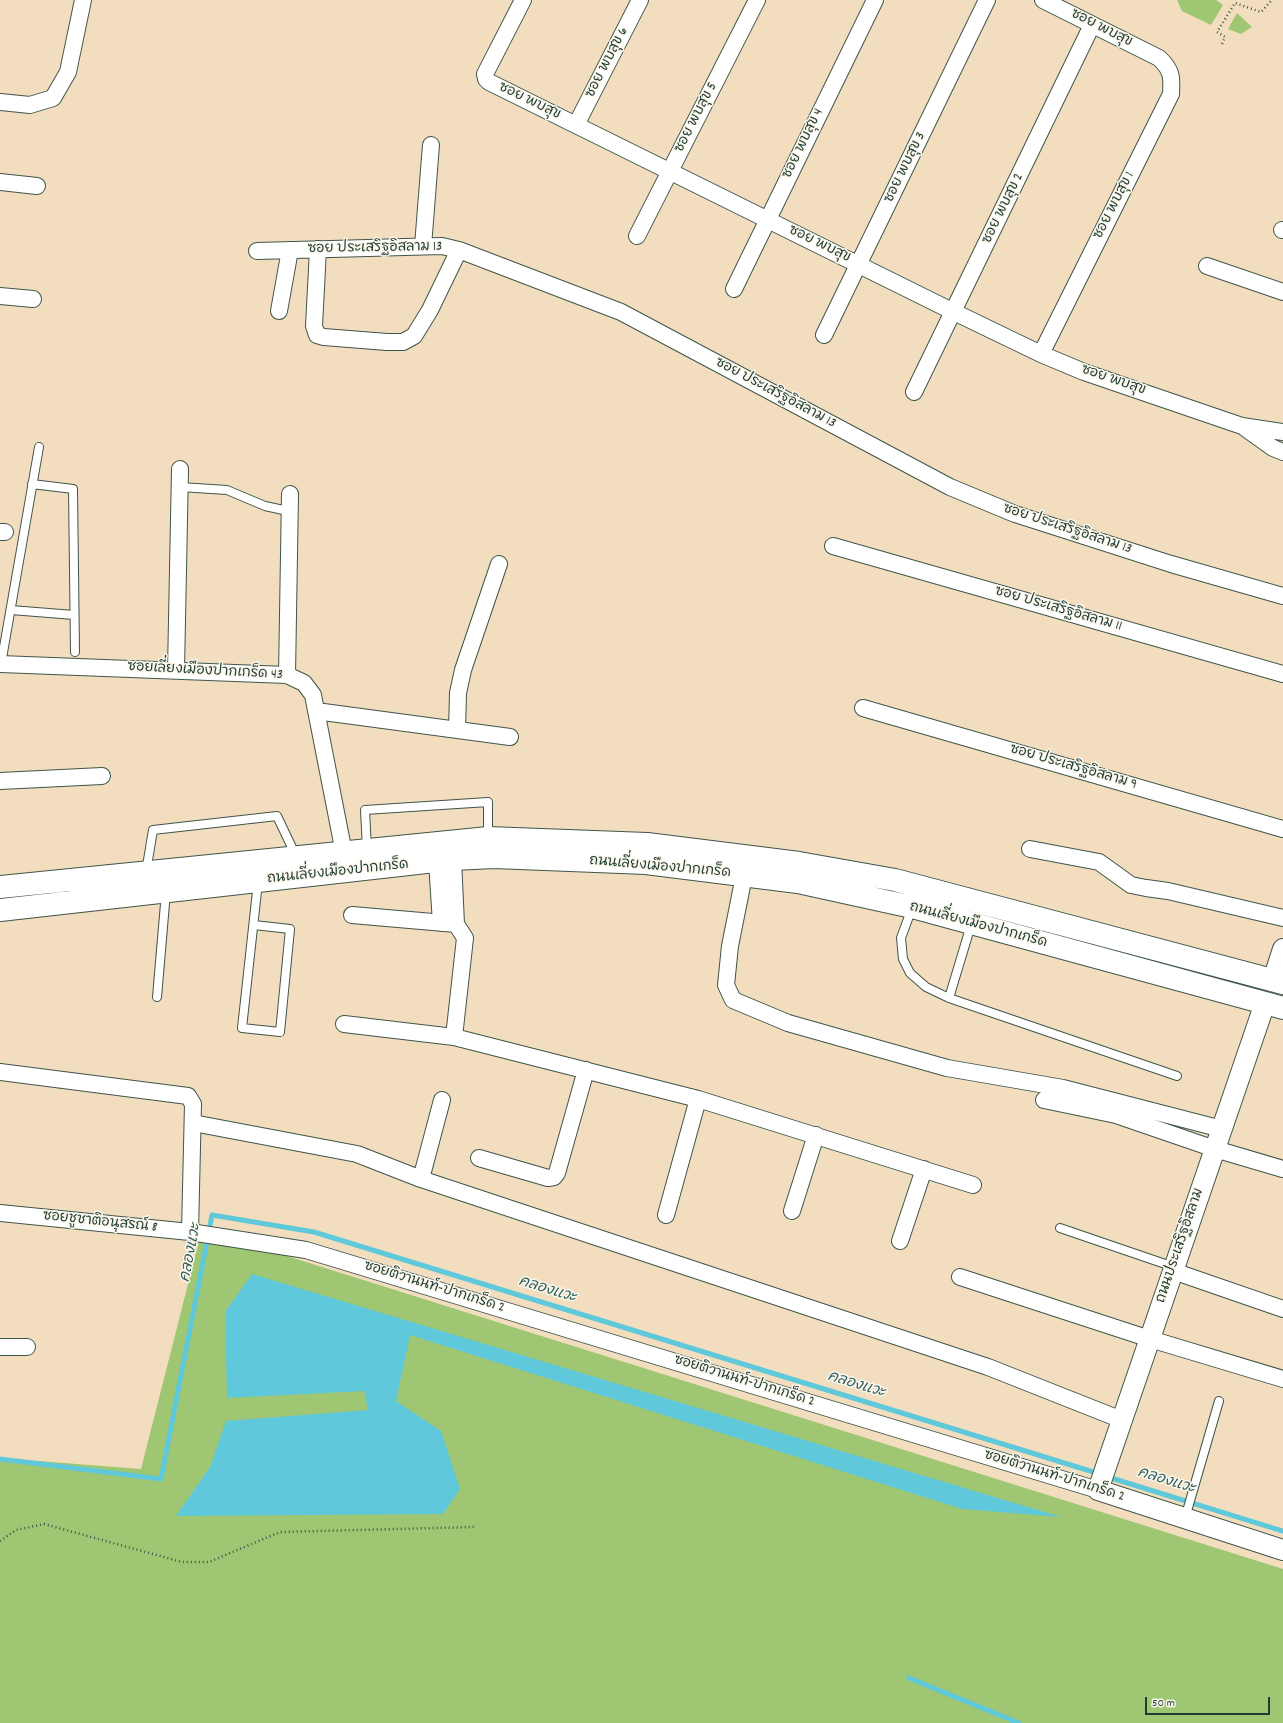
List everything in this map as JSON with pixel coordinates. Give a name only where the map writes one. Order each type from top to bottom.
[{"type":"main road","name":"ถนนเลี่ยงเมืองปากเกร็ด","points":[[0,887],[488,838],[647,844],[799,863],[895,880],[1278,981]]},
{"type":"main road","name":"ถนนเลี่ยงเมืองปากเกร็ด","points":[[0,910],[494,856],[646,863],[798,882],[912,908],[1274,1005]]},
{"type":"main road","points":[[1274,1005],[1278,981]]},
{"type":"street","points":[[0,102],[30,105],[53,98],[68,72],[83,0]]},
{"type":"street","name":"ซอย พบสุข","points":[[522,0],[485,74],[486,79],[670,172],[1041,354],[1084,372],[1242,426],[1283,432]]},
{"type":"street","name":"ซอย พบสุข 6","points":[[576,125],[640,0]]},
{"type":"street","name":"ซอย พบสุข 5","points":[[637,236],[757,0]]},
{"type":"street","name":"ซอย พบสุข 4","points":[[734,289],[875,0]]},
{"type":"street","name":"ซอย พบสุข 3","points":[[824,335],[987,0]]},
{"type":"street","name":"ซอย พบสุข","points":[[1043,0],[1159,58]]},
{"type":"street","name":"ซอย พบสุข 2","points":[[914,392],[1092,25]]},
{"type":"street","name":"ซอย พบสุข 1","points":[[1041,354],[1172,94],[1172,77],[1168,66],[1159,58]]},
{"type":"street","points":[[423,246],[431,145]]},
{"type":"street","points":[[0,182],[37,186]]},
{"type":"street","name":"ซอย ประเสริฐอิสลาม 13","points":[[257,251],[423,246],[442,246],[459,250],[621,312],[950,487],[1008,511],[1171,564],[1283,596]]},
{"type":"street","points":[[318,249],[314,326],[317,335],[324,338],[387,342],[404,342],[414,336],[430,310],[459,250]]},
{"type":"street","points":[[279,311],[290,250]]},
{"type":"street","points":[[1207,266],[1283,292]]},
{"type":"street","points":[[0,296],[33,299]]},
{"type":"street","name":"ซอย พบสุข","points":[[1242,426],[1273,448],[1283,452]]},
{"type":"street","points":[[176,670],[180,469]]},
{"type":"street","points":[[287,674],[288,511],[290,494]]},
{"type":"street","name":"ซอย ประเสริฐอิสลาม 11","points":[[833,546],[1283,674]]},
{"type":"street","points":[[457,730],[458,693],[463,670],[499,564]]},
{"type":"street","name":"ซอยเลี่ยงเมืองปากเกร็ด 43","points":[[1,664],[287,674],[308,687],[313,695],[344,853]]},
{"type":"street","name":"ซอย ประเสริฐอิสลาม 9","points":[[863,708],[1283,829]]},
{"type":"street","points":[[316,710],[510,737]]},
{"type":"street","points":[[0,781],[102,776]]},
{"type":"street","points":[[1030,849],[1099,862],[1131,885],[1168,891],[1283,918]]},
{"type":"street","points":[[445,861],[448,923]]},
{"type":"street","points":[[744,876],[730,946],[726,985],[733,1000],[788,1023],[947,1068],[1063,1088],[1222,1129]]},
{"type":"street","points":[[352,915],[448,923],[465,938],[454,1037]]},
{"type":"street","points":[[1278,981],[1283,949]]},
{"type":"street","name":"ถนนประเสริฐอิสลาม","points":[[1102,1480],[1222,1129],[1274,1005]]},
{"type":"street","points":[[344,1024],[454,1037],[698,1098],[974,1185]]},
{"type":"street","points":[[479,1158],[548,1178],[554,1177],[557,1172],[586,1070]]},
{"type":"street","points":[[0,1072],[188,1096],[193,1104],[195,1233]]},
{"type":"street","points":[[666,1215],[698,1098]]},
{"type":"street","points":[[421,1179],[442,1100]]},
{"type":"street","points":[[1044,1100],[1116,1115],[1215,1149],[1283,1168]]},
{"type":"street","points":[[193,1123],[357,1154],[421,1179],[988,1367],[1122,1420]]},
{"type":"street","points":[[792,1211],[816,1135]]},
{"type":"street","points":[[900,1241],[924,1170]]},
{"type":"street","name":"ซอยชูชาติอนุสรณ์ 8","points":[[0,1213],[195,1233]]},
{"type":"street","name":"ซอยติวานนท์-ปากเกร็ด 2","points":[[195,1233],[306,1250],[1102,1480],[1186,1514],[1283,1550]]},
{"type":"street","points":[[1173,1269],[1283,1309]]},
{"type":"street","points":[[960,1277],[1150,1339],[1283,1379]]},
{"type":"street","points":[[0,1347],[27,1347]]},
{"type":"lane","points":[[1,664],[39,447]]},
{"type":"lane","points":[[32,484],[73,489],[75,652]]},
{"type":"lane","points":[[180,486],[227,490],[265,506],[288,511]]},
{"type":"lane","points":[[11,610],[74,614]]},
{"type":"lane","points":[[368,850],[364,810],[488,802],[488,838]]},
{"type":"lane","points":[[146,872],[153,830],[277,816],[296,858]]},
{"type":"lane","points":[[254,925],[290,929],[280,1032],[242,1028],[258,881]]},
{"type":"lane","points":[[157,998],[166,891]]},
{"type":"lane","points":[[912,908],[901,938],[903,959],[910,973],[926,987],[948,998],[1177,1076]]},
{"type":"lane","points":[[948,998],[972,924]]},
{"type":"lane","points":[[1060,1228],[1173,1269]]},
{"type":"lane","points":[[1186,1514],[1219,1401]]},
{"type":"path","points":[[1222,44],[1225,37],[1217,32],[1235,3],[1261,12],[1272,0]]},
{"type":"path","points":[[0,1541],[16,1530],[44,1524],[182,1562],[209,1562],[280,1532],[474,1527]]},
{"type":"green space","points":[[1177,0],[1216,0],[1223,5],[1211,25],[1182,11]]},
{"type":"green space","points":[[1237,13],[1252,27],[1241,34],[1228,29]]},
{"type":"green space","points":[[200,1237],[271,1251],[1283,1569],[1283,1723],[0,1723],[0,1458],[141,1469]]},
{"type":"water","points":[[252,1274],[1061,1517],[962,1509],[410,1335],[396,1401],[441,1431],[460,1489],[443,1514],[176,1516],[210,1467],[226,1421],[368,1410],[364,1391],[227,1398],[225,1312]]},
{"type":"waterway","name":"คลองแวะ","points":[[0,1459],[161,1479],[212,1215],[314,1232],[1100,1474]]},
{"type":"waterway","name":"คลองแวะ","points":[[1108,1477],[1283,1531]]},
{"type":"waterway","points":[[909,1678],[1019,1723]]}]
